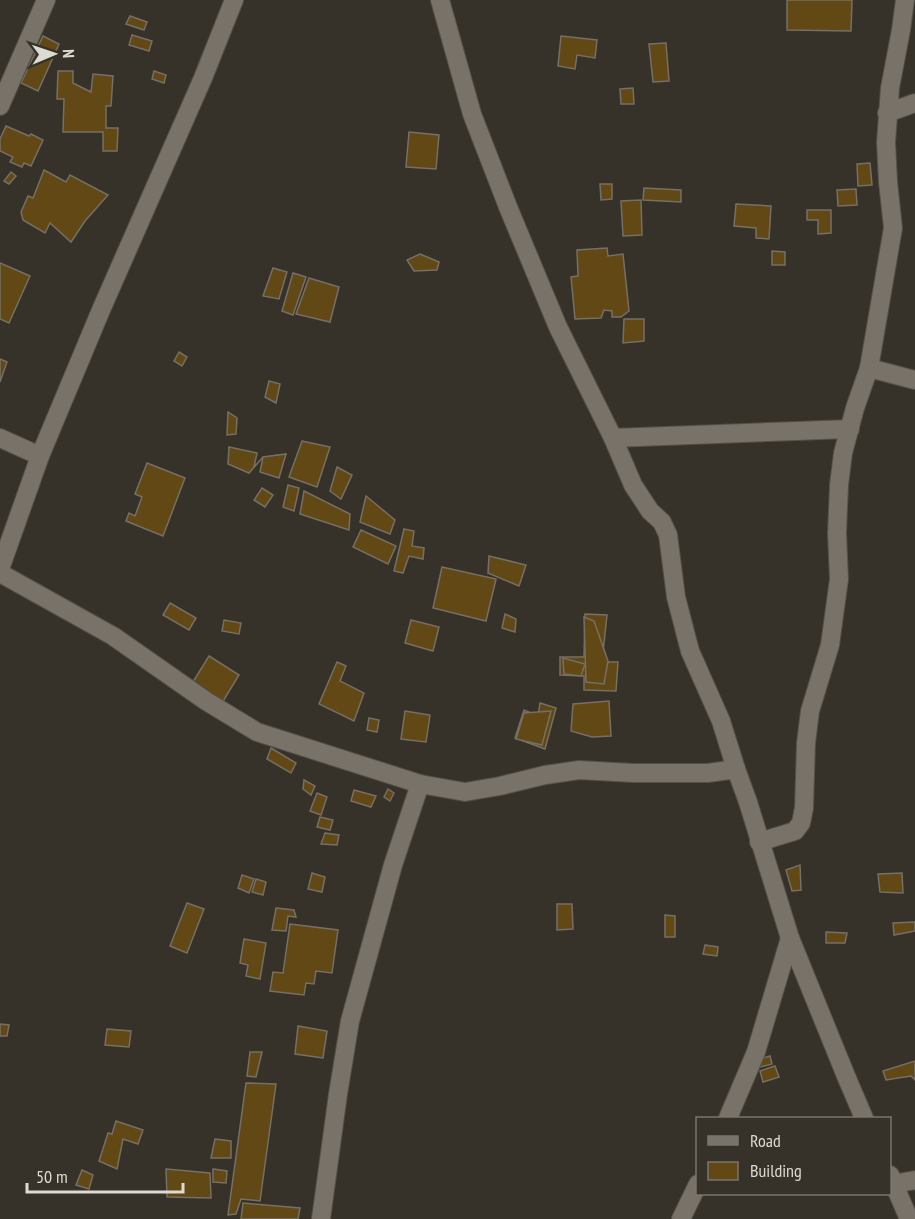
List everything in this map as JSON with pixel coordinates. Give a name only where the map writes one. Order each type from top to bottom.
[{"type":"street","points":[[0,106],[46,0]]},
{"type":"street","points":[[234,0],[203,78],[40,456],[0,571],[112,636],[257,732],[420,784],[465,792],[579,770],[644,773],[736,769]]},
{"type":"street","points":[[440,0],[472,114],[558,327],[613,438],[633,485],[650,511],[662,522],[668,535],[676,597],[690,651],[722,721],[790,938],[863,1117]]},
{"type":"street","points":[[759,842],[795,831],[801,823],[804,808],[806,742],[810,711],[830,645],[836,608],[839,579],[837,533],[839,485],[843,453],[869,368],[893,228],[886,152],[887,113],[905,0]]},
{"type":"street","points":[[887,113],[915,103]]},
{"type":"street","points":[[869,368],[915,380]]},
{"type":"street","points":[[613,438],[850,429]]},
{"type":"street","points":[[0,438],[40,456]]},
{"type":"street","points":[[321,1219],[338,1094],[351,1022],[393,865],[420,784]]},
{"type":"street","points":[[729,1117],[756,1052],[790,938]]},
{"type":"street","points":[[909,1219],[891,1180],[915,1180]]},
{"type":"street","points":[[681,1219],[696,1188]]},
{"type":"building","points":[[787,0],[852,0],[851,31],[787,30]]},
{"type":"building","points":[[130,16],[147,22],[144,30],[126,24]]},
{"type":"building","points":[[132,35],[152,41],[149,51],[129,45]]},
{"type":"building","points":[[43,36],[59,44],[38,91],[21,83]]},
{"type":"building","points":[[561,36],[597,40],[595,58],[577,55],[575,69],[558,66]]},
{"type":"building","points":[[666,43],[669,81],[653,82],[649,44]]},
{"type":"building","points":[[58,71],[73,71],[73,83],[91,92],[93,74],[113,76],[111,106],[106,106],[106,128],[118,128],[117,151],[103,151],[103,132],[63,132],[64,99],[57,99]]},
{"type":"building","points":[[154,71],[166,75],[164,83],[152,79]]},
{"type":"building","points":[[633,88],[634,104],[621,104],[620,89]]},
{"type":"building","points":[[6,126],[43,140],[31,166],[24,163],[22,167],[10,162],[13,157],[0,151],[0,139]]},
{"type":"building","points":[[409,132],[439,135],[436,169],[406,167]]},
{"type":"building","points":[[870,163],[872,185],[858,186],[857,164]]},
{"type":"building","points":[[44,170],[66,182],[70,175],[108,195],[85,221],[71,242],[50,223],[45,233],[23,220],[21,212],[28,196],[33,198]]},
{"type":"building","points":[[11,172],[16,176],[9,184],[4,181]]},
{"type":"building","points":[[600,184],[612,184],[612,199],[601,200]]},
{"type":"building","points":[[644,188],[681,190],[681,202],[643,200]]},
{"type":"building","points":[[856,189],[857,205],[838,206],[837,190]]},
{"type":"building","points":[[641,200],[642,235],[623,236],[621,201]]},
{"type":"building","points":[[736,204],[771,206],[769,239],[756,238],[756,228],[734,226]]},
{"type":"building","points":[[807,210],[831,210],[831,233],[818,234],[818,220],[807,220]]},
{"type":"building","points":[[607,248],[608,256],[623,254],[629,311],[621,317],[612,317],[612,311],[604,310],[601,318],[575,319],[571,277],[578,276],[577,250]]},
{"type":"building","points":[[772,251],[785,252],[785,265],[772,265]]},
{"type":"building","points":[[420,254],[439,262],[437,270],[414,271],[407,260]]},
{"type":"building","points":[[0,263],[30,276],[9,323],[0,319]]},
{"type":"building","points":[[273,268],[287,272],[279,299],[263,296]]},
{"type":"building","points":[[293,273],[306,277],[293,315],[282,311]]},
{"type":"building","points":[[309,278],[339,287],[330,322],[296,314]]},
{"type":"building","points":[[624,319],[644,319],[644,341],[623,343]]},
{"type":"building","points":[[179,352],[187,357],[182,366],[174,361]]},
{"type":"building","points":[[0,359],[7,362],[0,382]]},
{"type":"building","points":[[269,381],[280,384],[276,403],[265,397]]},
{"type":"building","points":[[228,412],[237,418],[236,434],[227,435]]},
{"type":"building","points":[[302,441],[330,447],[317,487],[289,477]]},
{"type":"building","points":[[229,447],[257,453],[254,467],[263,457],[249,473],[228,464]]},
{"type":"building","points":[[286,454],[279,478],[260,472],[263,457]]},
{"type":"building","points":[[147,463],[185,478],[163,536],[126,521],[129,513],[135,516],[142,497],[135,494]]},
{"type":"building","points":[[337,467],[352,475],[341,499],[330,491]]},
{"type":"building","points":[[288,485],[299,488],[294,511],[283,507]]},
{"type":"building","points":[[262,488],[273,495],[265,507],[254,500]]},
{"type":"building","points":[[304,491],[350,514],[349,530],[300,514]]},
{"type":"building","points":[[366,496],[395,520],[390,534],[360,522]]},
{"type":"building","points":[[404,529],[414,531],[412,546],[424,548],[423,559],[409,556],[403,573],[394,571]]},
{"type":"building","points":[[361,530],[396,546],[388,564],[353,547]]},
{"type":"building","points":[[489,556],[526,565],[519,586],[488,573]]},
{"type":"building","points":[[442,567],[496,579],[486,621],[433,608]]},
{"type":"building","points":[[170,603],[196,618],[189,630],[163,615]]},
{"type":"building","points":[[505,614],[516,619],[515,632],[502,628]]},
{"type":"building","points":[[585,614],[607,615],[602,662],[618,662],[616,691],[584,690],[584,676],[560,675],[560,657],[584,657]]},
{"type":"building","points":[[584,617],[594,621],[608,661],[604,684],[586,682]]},
{"type":"building","points":[[224,620],[241,623],[239,634],[222,631]]},
{"type":"building","points":[[411,620],[439,627],[433,651],[405,643]]},
{"type":"building","points":[[209,656],[239,675],[222,703],[191,685]]},
{"type":"building","points":[[563,658],[585,664],[581,676],[564,674]]},
{"type":"building","points":[[337,662],[346,666],[340,681],[364,693],[354,721],[319,704]]},
{"type":"building","points":[[609,701],[611,736],[592,737],[571,731],[573,704]]},
{"type":"building","points":[[540,703],[556,708],[545,749],[515,738],[524,710],[538,716]]},
{"type":"building","points":[[405,711],[430,715],[426,742],[401,739]]},
{"type":"building","points":[[551,711],[542,745],[516,739],[524,713]]},
{"type":"building","points":[[369,718],[379,720],[377,732],[367,730]]},
{"type":"building","points":[[271,748],[296,763],[291,773],[267,759]]},
{"type":"building","points":[[304,780],[315,786],[311,795],[303,789]]},
{"type":"building","points":[[388,789],[394,793],[390,801],[384,797]]},
{"type":"building","points":[[354,790],[376,796],[371,807],[351,801]]},
{"type":"building","points":[[317,793],[327,797],[321,815],[310,811]]},
{"type":"building","points":[[320,817],[333,820],[330,830],[317,827]]},
{"type":"building","points":[[325,833],[339,835],[337,845],[321,844]]},
{"type":"building","points":[[800,865],[801,890],[792,891],[786,870]]},
{"type":"building","points":[[312,873],[325,877],[322,892],[308,889]]},
{"type":"building","points":[[902,873],[903,893],[880,892],[878,874]]},
{"type":"building","points":[[242,875],[254,879],[249,893],[238,888]]},
{"type":"building","points":[[256,879],[266,882],[263,895],[252,892]]},
{"type":"building","points":[[187,903],[204,909],[187,953],[170,946]]},
{"type":"building","points":[[557,904],[572,904],[573,929],[557,930]]},
{"type":"building","points":[[276,908],[294,910],[296,917],[288,916],[286,931],[272,930]]},
{"type":"building","points":[[665,915],[675,916],[675,937],[665,937]]},
{"type":"building","points":[[915,922],[915,931],[894,935],[893,923]]},
{"type":"building","points":[[290,924],[338,930],[332,973],[316,971],[314,984],[306,983],[304,995],[270,991],[273,972],[283,973]]},
{"type":"building","points":[[826,932],[847,933],[845,943],[826,943]]},
{"type":"building","points":[[244,939],[266,943],[260,979],[246,976],[248,965],[240,963]]},
{"type":"building","points":[[705,945],[718,947],[717,956],[703,954]]},
{"type":"building","points":[[0,1024],[9,1025],[7,1036],[0,1036]]},
{"type":"building","points":[[298,1026],[327,1031],[323,1058],[295,1054]]},
{"type":"building","points":[[107,1029],[131,1031],[129,1047],[105,1045]]},
{"type":"building","points":[[250,1052],[262,1052],[256,1077],[247,1076]]},
{"type":"building","points":[[770,1056],[772,1064],[760,1067],[759,1059]]},
{"type":"building","points":[[915,1061],[915,1080],[911,1076],[886,1080],[883,1071]]},
{"type":"building","points":[[775,1066],[779,1077],[763,1082],[760,1071]]},
{"type":"building","points":[[246,1083],[276,1084],[260,1201],[241,1199],[236,1214],[228,1215]]},
{"type":"building","points":[[116,1121],[143,1130],[138,1144],[123,1139],[117,1169],[99,1161],[108,1133],[112,1134]]},
{"type":"building","points":[[215,1139],[231,1141],[231,1158],[211,1158]]},
{"type":"building","points":[[166,1169],[210,1173],[211,1198],[167,1197]]},
{"type":"building","points":[[213,1169],[227,1171],[226,1183],[213,1182]]},
{"type":"building","points":[[82,1170],[93,1175],[89,1189],[76,1185]]},
{"type":"building","points":[[243,1203],[300,1208],[298,1219],[241,1219]]}]
